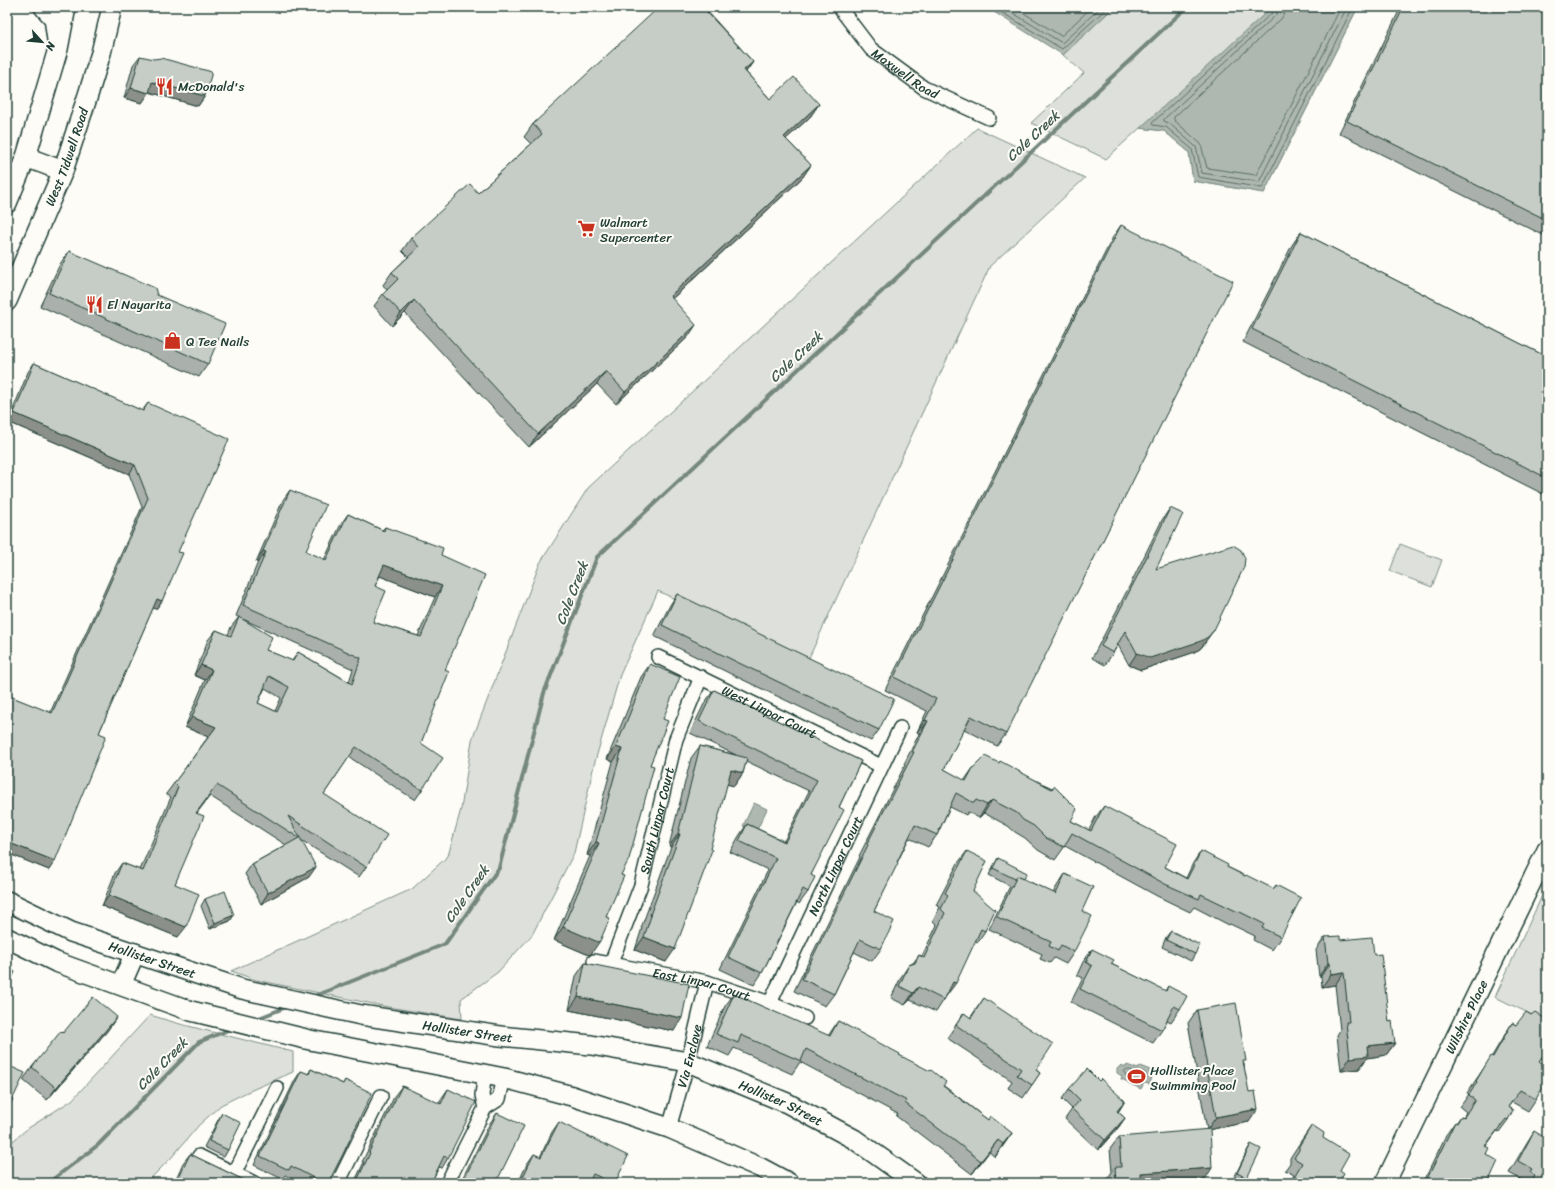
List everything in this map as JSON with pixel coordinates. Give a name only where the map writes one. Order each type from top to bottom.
[{"type":"main road","points":[[44,7],[54,18],[58,49]]},
{"type":"main road","points":[[7,203],[26,157],[58,49],[66,7]]},
{"type":"main road","name":"West Tidwell Road","points":[[7,301],[63,171],[101,54],[112,7]]},
{"type":"main road","points":[[26,157],[63,171]]},
{"type":"main road","name":"Wilshire Place","points":[[1385,1183],[1547,850]]},
{"type":"main road","name":"Hollister Street","points":[[7,901],[71,932],[242,989],[361,1015],[500,1036],[591,1046],[688,1062],[787,1103],[854,1139],[916,1183]]},
{"type":"main road","points":[[7,938],[56,962],[191,1011],[310,1040],[485,1073],[572,1096],[669,1128],[762,1168],[789,1183]]},
{"type":"main road","points":[[121,985],[135,953]]},
{"type":"street","name":"Maxwell Road","points":[[839,7],[871,49],[924,88],[989,118]]},
{"type":"street","name":"West Linpar Court","points":[[658,658],[701,677],[881,766]]},
{"type":"street","name":"South Linpar Court","points":[[611,963],[641,885],[676,740],[701,677]]},
{"type":"street","name":"North Linpar Court","points":[[770,1002],[900,728]]},
{"type":"street","name":"East Linpar Court","points":[[594,961],[707,982],[770,1002],[806,1018]]},
{"type":"street","name":"Via Enclave","points":[[669,1128],[688,1062],[707,982]]},
{"type":"street","points":[[485,1073],[482,1095],[485,1108]]},
{"type":"street","points":[[447,1183],[485,1108],[499,1099],[504,1078]]},
{"type":"street","points":[[234,1174],[277,1088]]},
{"type":"street","points":[[338,1183],[382,1096]]},
{"type":"street","points":[[198,1156],[254,1183]]},
{"type":"shaded area","points":[[1114,7],[1358,7],[1264,193],[1193,181],[1189,152],[1164,131],[1140,128],[1106,159],[1031,123],[1084,73],[1063,55]]},
{"type":"shaded area","points":[[977,128],[1085,178],[990,266],[807,662],[658,591],[620,675],[594,765],[574,853],[532,935],[498,972],[461,999],[462,1019],[388,1007],[256,980],[231,971],[412,889],[448,856],[461,809],[472,740],[540,563],[588,488]]},
{"type":"shaded area","points":[[1400,544],[1442,560],[1432,587],[1390,571]]},
{"type":"shaded area","points":[[1547,885],[1547,1022],[1495,997]]},
{"type":"shaded area","points":[[150,1015],[293,1052],[293,1072],[221,1105],[199,1125],[172,1157],[146,1183],[133,1183],[124,1179],[118,1183],[7,1183],[7,1146],[27,1129],[72,1100]]},
{"type":"water","points":[[986,7],[1114,7],[1063,55]]},
{"type":"water","points":[[1272,7],[1358,7],[1264,193],[1193,181],[1189,152],[1164,131],[1140,128]]},
{"type":"water","points":[[754,803],[767,809],[756,832],[743,826]]},
{"type":"water","name":"Hollister Place Swimming Pool","points":[[1121,1065],[1126,1067],[1127,1065],[1138,1069],[1140,1066],[1150,1070],[1149,1072],[1152,1077],[1150,1084],[1144,1083],[1141,1089],[1121,1079],[1122,1076],[1117,1073],[1117,1069]]},
{"type":"building","name":"Walmart Supercenter","points":[[659,7],[708,7],[705,10],[753,62],[744,70],[770,99],[794,77],[819,104],[784,137],[811,165],[670,296],[696,325],[625,392],[606,371],[538,434],[414,300],[401,313],[383,294],[398,279],[392,272],[419,247],[411,238],[470,184],[478,193],[542,134],[533,124]]},
{"type":"building","points":[[1404,7],[1547,7],[1547,220],[1347,121]]},
{"type":"building","points":[[140,56],[154,59],[161,58],[212,72],[205,96],[152,82],[149,93],[131,88]]},
{"type":"building","points":[[1121,225],[1233,281],[1006,734],[971,716],[944,769],[966,781],[973,768],[985,756],[999,763],[1000,761],[1052,789],[1054,786],[1077,809],[1071,821],[1091,831],[1104,806],[1177,844],[1165,867],[1187,879],[1201,851],[1245,876],[1246,875],[1274,889],[1276,885],[1301,898],[1281,937],[1262,928],[1264,924],[1201,894],[1199,899],[1165,884],[1072,833],[1064,847],[1046,838],[1034,826],[1023,820],[1017,813],[992,800],[987,805],[976,800],[974,803],[956,793],[937,835],[915,825],[874,911],[894,921],[881,949],[860,939],[834,994],[802,979],[868,845],[867,844],[914,752],[912,752],[928,721],[925,720],[936,699],[894,677]]},
{"type":"building","points":[[1301,232],[1547,357],[1547,478],[1252,329]]},
{"type":"building","points":[[69,251],[155,288],[157,295],[225,324],[208,364],[49,293]]},
{"type":"building","points":[[34,363],[143,411],[148,403],[229,439],[178,552],[183,553],[162,601],[157,599],[99,733],[106,736],[55,861],[7,842],[7,695],[52,713],[148,498],[135,465],[14,413]]},
{"type":"building","points":[[290,490],[326,505],[306,551],[326,560],[348,514],[384,531],[385,527],[443,548],[441,555],[485,575],[445,670],[449,672],[421,743],[443,758],[422,790],[356,747],[324,794],[387,835],[366,867],[288,816],[316,867],[268,893],[252,864],[299,838],[217,785],[196,813],[204,816],[175,884],[199,894],[186,927],[109,895],[122,863],[143,871],[178,787],[174,783],[216,727],[192,717],[212,670],[201,665],[216,630],[231,636],[239,617],[272,637],[266,650],[293,661],[298,652],[352,684],[361,658],[243,605],[266,552],[263,551]],"holes":[[[384,565],[442,586],[421,637],[373,622],[386,591],[375,586]],[[269,676],[289,687],[277,712],[258,703]]]},
{"type":"building","points":[[1170,508],[1183,514],[1156,569],[1233,545],[1241,550],[1245,558],[1244,567],[1214,630],[1208,637],[1201,641],[1150,658],[1137,653],[1125,631],[1113,653],[1101,646],[1139,573]]},
{"type":"building","points":[[677,594],[894,699],[879,730],[662,625]]},
{"type":"building","points":[[650,664],[680,677],[663,719],[668,721],[650,765],[654,766],[629,859],[621,875],[624,876],[606,917],[610,918],[600,941],[598,942],[563,927],[599,843],[596,842],[622,749],[616,747]]},
{"type":"building","points":[[714,690],[861,761],[839,807],[844,810],[811,875],[815,877],[808,892],[803,889],[762,973],[728,957],[776,858],[739,841],[747,824],[785,842],[817,780],[699,721]]},
{"type":"building","points":[[700,746],[747,758],[743,773],[731,770],[710,849],[712,850],[675,949],[644,937],[651,916],[650,915],[680,834],[678,834]]},
{"type":"building","points":[[967,851],[987,861],[973,891],[995,910],[985,931],[981,929],[956,983],[953,982],[944,1000],[918,987],[913,993],[899,986],[909,965],[915,963],[919,955],[924,958],[945,913],[941,909],[948,895],[945,893]]},
{"type":"building","points":[[998,858],[1027,873],[1024,879],[1017,876],[1015,879],[993,868]]},
{"type":"building","points":[[1065,874],[1093,887],[1082,911],[1092,916],[1074,952],[1061,945],[1058,951],[1049,946],[1051,942],[997,917],[1017,876],[1056,894]]},
{"type":"building","points":[[225,891],[234,915],[215,923],[205,899]]},
{"type":"building","points":[[1171,931],[1200,945],[1195,954],[1166,940]]},
{"type":"building","points":[[1340,936],[1340,940],[1372,937],[1374,955],[1381,954],[1389,1022],[1392,1021],[1395,1043],[1367,1046],[1368,1056],[1350,1058],[1346,1022],[1349,1022],[1344,972],[1331,974],[1330,963],[1328,963],[1325,937]]},
{"type":"building","points":[[1092,949],[1114,960],[1111,964],[1166,991],[1168,986],[1187,996],[1180,1009],[1174,1006],[1162,1030],[1080,989],[1092,966],[1086,962]]},
{"type":"building","points":[[585,963],[689,984],[682,1018],[578,997]]},
{"type":"building","points":[[7,967],[15,972],[7,988]]},
{"type":"building","points":[[734,994],[830,1036],[838,1021],[900,1054],[899,1055],[930,1071],[931,1070],[946,1082],[943,1086],[988,1120],[990,1116],[1012,1133],[1003,1144],[998,1140],[981,1161],[905,1103],[907,1101],[806,1049],[801,1061],[741,1035],[738,1043],[716,1034]]},
{"type":"building","points":[[93,997],[117,1017],[56,1088],[32,1067],[61,1031],[63,1033]]},
{"type":"building","points":[[984,998],[1053,1044],[1036,1070],[1040,1073],[1032,1085],[1017,1075],[1021,1069],[956,1025],[964,1013],[971,1018]]},
{"type":"building","points":[[1236,1003],[1246,1061],[1243,1061],[1249,1092],[1255,1091],[1258,1109],[1216,1117],[1197,1010]]},
{"type":"building","points":[[1526,1012],[1531,1015],[1535,1012],[1547,1020],[1547,1050],[1539,1061],[1547,1066],[1547,1080],[1536,1099],[1520,1090],[1508,1107],[1513,1110],[1508,1120],[1506,1119],[1485,1146],[1489,1148],[1486,1154],[1498,1161],[1488,1183],[1425,1183],[1455,1122],[1457,1123],[1461,1116],[1464,1117],[1475,1100],[1469,1095],[1477,1082],[1476,1081],[1491,1056],[1493,1057],[1512,1023],[1516,1025]]},
{"type":"building","points":[[7,1065],[25,1073],[7,1111]]},
{"type":"building","points":[[311,1069],[343,1084],[345,1080],[372,1093],[328,1183],[323,1183],[291,1166],[289,1170],[260,1156],[301,1071],[309,1074]]},
{"type":"building","points":[[1087,1069],[1099,1081],[1101,1079],[1125,1101],[1117,1111],[1125,1118],[1105,1140],[1072,1109],[1080,1100],[1069,1089]]},
{"type":"building","points":[[402,1086],[441,1104],[448,1089],[476,1102],[448,1158],[444,1156],[431,1183],[356,1183],[370,1153],[369,1152]]},
{"type":"building","points":[[222,1113],[241,1123],[228,1150],[209,1141]]},
{"type":"building","points":[[497,1113],[524,1126],[496,1183],[462,1183]]},
{"type":"building","points":[[559,1122],[628,1156],[615,1183],[593,1174],[589,1183],[520,1183],[534,1154],[541,1157]]},
{"type":"building","points":[[1312,1125],[1324,1133],[1323,1138],[1349,1154],[1340,1170],[1344,1173],[1338,1183],[1294,1183],[1295,1175],[1302,1163],[1294,1158],[1299,1150],[1299,1146]]},
{"type":"building","points":[[1210,1129],[1212,1168],[1141,1173],[1141,1179],[1116,1181],[1115,1167],[1121,1167],[1119,1137]]},
{"type":"building","points":[[1534,1131],[1547,1139],[1547,1183],[1531,1183],[1535,1176],[1530,1172],[1532,1169],[1518,1161]]},
{"type":"building","points":[[1251,1144],[1261,1149],[1247,1178],[1237,1173]]},
{"type":"building","points":[[190,1154],[250,1183],[180,1183],[177,1181]]},
{"type":"building","points":[[694,1181],[731,1181],[731,1183],[694,1183]]},
{"type":"waterway","name":"Cole Creek","points":[[312,997],[445,944],[499,868],[544,693],[597,557],[1187,7]]},
{"type":"waterway","name":"Cole Creek","points":[[254,1020],[289,1006]]},
{"type":"waterway","name":"Cole Creek","points":[[48,1183],[98,1145],[199,1042],[233,1028]]},
{"type":"place","name":"McDonald's","points":[[165,86]]},
{"type":"place","name":"Walmart Supercenter","points":[[587,229]]},
{"type":"place","name":"El Nayarita","points":[[94,304]]},
{"type":"place","name":"Q Tee Nails","points":[[173,341]]},
{"type":"place","name":"Hollister Place Swimming Pool","points":[[1137,1077]]}]
